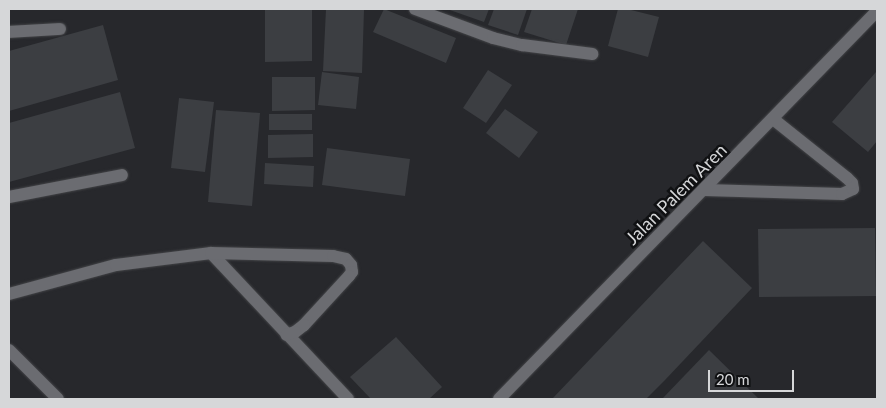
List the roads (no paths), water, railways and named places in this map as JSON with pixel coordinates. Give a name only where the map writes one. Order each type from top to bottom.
[{"type":"street","points":[[415,9],[494,38],[522,45],[592,54]]},
{"type":"street","name":"Jalan Palem Aren","points":[[499,399],[774,119],[877,11]]},
{"type":"street","points":[[9,32],[60,29]]},
{"type":"street","points":[[704,190],[842,194],[853,189],[852,183],[847,178],[774,119]]},
{"type":"street","points":[[9,198],[122,175]]},
{"type":"street","points":[[9,294],[116,265],[211,253],[333,256],[346,259],[351,265],[352,272],[349,276],[304,325],[295,332],[286,335]]},
{"type":"street","points":[[211,253],[348,399]]},
{"type":"street","points":[[9,350],[58,399]]}]
